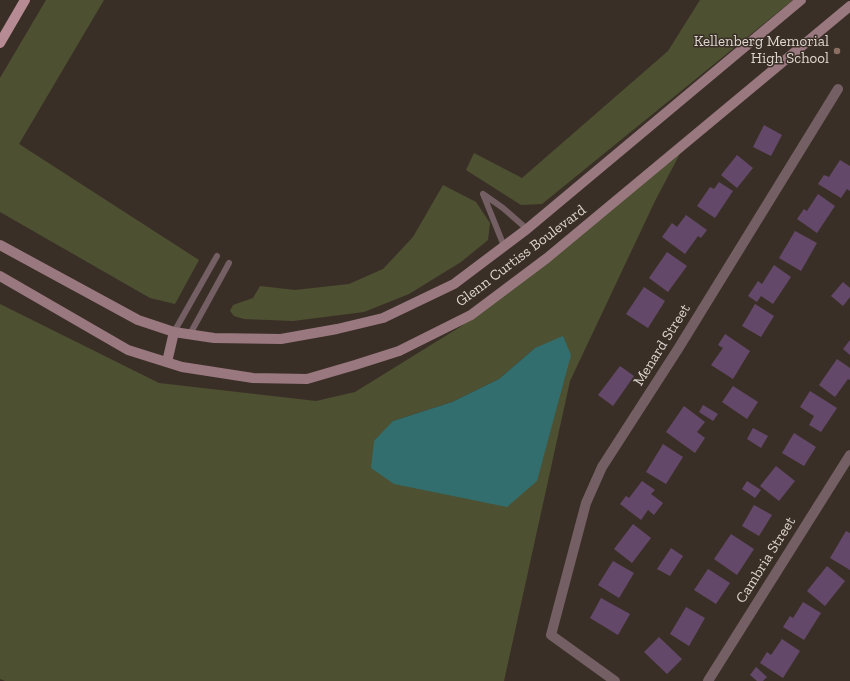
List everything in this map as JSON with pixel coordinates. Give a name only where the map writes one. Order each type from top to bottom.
[{"type":"main road","points":[[0,43],[25,0]]},
{"type":"main road","name":"Glenn Curtiss Boulevard","points":[[0,245],[138,320],[174,332],[214,338],[281,339],[337,330],[383,318],[454,284],[527,229],[801,0]]},
{"type":"main road","name":"Glenn Curtiss Boulevard","points":[[0,276],[128,350],[182,367],[253,378],[307,379],[399,351],[472,315],[547,258],[850,6]]},
{"type":"main road","points":[[167,362],[174,332]]},
{"type":"street","name":"Menard Street","points":[[615,681],[551,635],[586,503],[602,467],[678,349],[838,89]]},
{"type":"street","name":"Cambria Street","points":[[708,681],[850,455]]},
{"type":"lane","points":[[504,246],[483,194],[503,208],[527,229]]},
{"type":"lane","points":[[174,332],[217,256]]},
{"type":"lane","points":[[190,334],[229,263]]},
{"type":"green space","points":[[46,0],[104,0],[19,144],[199,260],[175,304],[150,298],[0,212],[0,78]]},
{"type":"green space","points":[[700,0],[793,0],[542,204],[521,205],[466,170],[474,153],[522,178],[668,51]]},
{"type":"green space","points":[[684,146],[655,201],[570,381],[504,681],[5,681],[0,679],[0,304],[159,383],[316,401],[355,392],[460,327],[552,258]],"holes":[[[535,348],[537,481],[393,421],[452,402],[499,379]]]},
{"type":"green space","points":[[443,185],[476,202],[490,223],[488,240],[461,262],[409,294],[364,312],[293,321],[244,319],[234,316],[230,311],[233,305],[253,298],[260,286],[295,290],[349,284],[383,269],[413,237]]},
{"type":"water","points":[[563,336],[571,355],[537,481],[507,507],[394,484],[371,468],[374,441],[393,421],[452,402],[499,379],[535,348]]},
{"type":"building","points":[[764,125],[782,135],[771,156],[753,147]]},
{"type":"building","points":[[737,155],[753,168],[737,188],[721,175]]},
{"type":"building","points":[[840,160],[850,166],[850,191],[847,189],[841,198],[818,184],[824,175],[829,177]]},
{"type":"building","points":[[719,182],[733,191],[715,218],[697,206],[710,187],[714,189]]},
{"type":"building","points":[[818,194],[835,206],[817,233],[797,219],[804,209],[807,211]]},
{"type":"building","points":[[686,215],[707,230],[701,238],[698,236],[685,254],[662,237],[672,223],[677,227]]},
{"type":"building","points":[[795,231],[817,243],[801,271],[779,258]]},
{"type":"building","points":[[667,252],[687,266],[668,292],[649,278]]},
{"type":"building","points":[[774,265],[791,277],[773,304],[761,296],[757,302],[748,296],[758,281],[762,284]]},
{"type":"building","points":[[843,282],[850,288],[850,297],[843,306],[831,296]]},
{"type":"building","points":[[644,287],[665,301],[648,328],[626,314]]},
{"type":"building","points":[[755,304],[774,316],[761,337],[742,326]]},
{"type":"building","points":[[725,334],[750,351],[733,379],[711,365],[723,348],[718,345]]},
{"type":"building","points":[[850,340],[850,355],[843,349]]},
{"type":"building","points":[[837,359],[850,368],[850,380],[848,379],[835,397],[819,385]]},
{"type":"building","points":[[620,366],[634,376],[613,406],[598,395]]},
{"type":"building","points":[[733,386],[758,402],[747,419],[722,402]]},
{"type":"building","points":[[810,391],[837,408],[821,432],[809,425],[814,416],[800,407]]},
{"type":"building","points":[[703,405],[718,414],[713,421],[699,412]]},
{"type":"building","points":[[684,406],[705,422],[697,432],[705,438],[695,453],[666,432]]},
{"type":"building","points":[[753,428],[768,436],[761,448],[747,439]]},
{"type":"building","points":[[794,433],[816,447],[804,466],[782,453]]},
{"type":"building","points":[[663,444],[683,457],[666,484],[646,472]]},
{"type":"building","points":[[776,466],[795,481],[779,501],[760,486]]},
{"type":"building","points":[[642,481],[655,490],[651,494],[663,503],[654,515],[648,510],[641,520],[620,504],[626,496],[629,498]]},
{"type":"building","points":[[747,481],[761,490],[755,498],[742,489]]},
{"type":"building","points":[[754,505],[772,515],[759,536],[742,526]]},
{"type":"building","points":[[633,524],[651,538],[632,563],[614,549]]},
{"type":"building","points":[[846,531],[850,533],[850,570],[830,558]]},
{"type":"building","points":[[731,534],[754,549],[737,575],[714,559]]},
{"type":"building","points":[[671,548],[683,556],[670,576],[657,569]]},
{"type":"building","points":[[613,561],[634,573],[619,598],[598,585]]},
{"type":"building","points":[[827,566],[845,581],[825,606],[807,591]]},
{"type":"building","points":[[708,569],[730,583],[716,604],[694,590]]},
{"type":"building","points":[[601,598],[630,614],[618,635],[590,618]]},
{"type":"building","points":[[803,602],[821,613],[804,640],[783,627],[790,616],[793,618]]},
{"type":"building","points":[[686,607],[705,618],[689,646],[670,634]]},
{"type":"building","points":[[659,637],[682,659],[667,674],[644,652]]},
{"type":"building","points":[[782,639],[800,651],[783,678],[760,663],[767,652],[771,655]]},
{"type":"building","points":[[756,667],[767,677],[763,681],[757,681],[750,675]]},
{"type":"place","name":"Kellenberg Memorial High School","points":[[837,51]]}]
